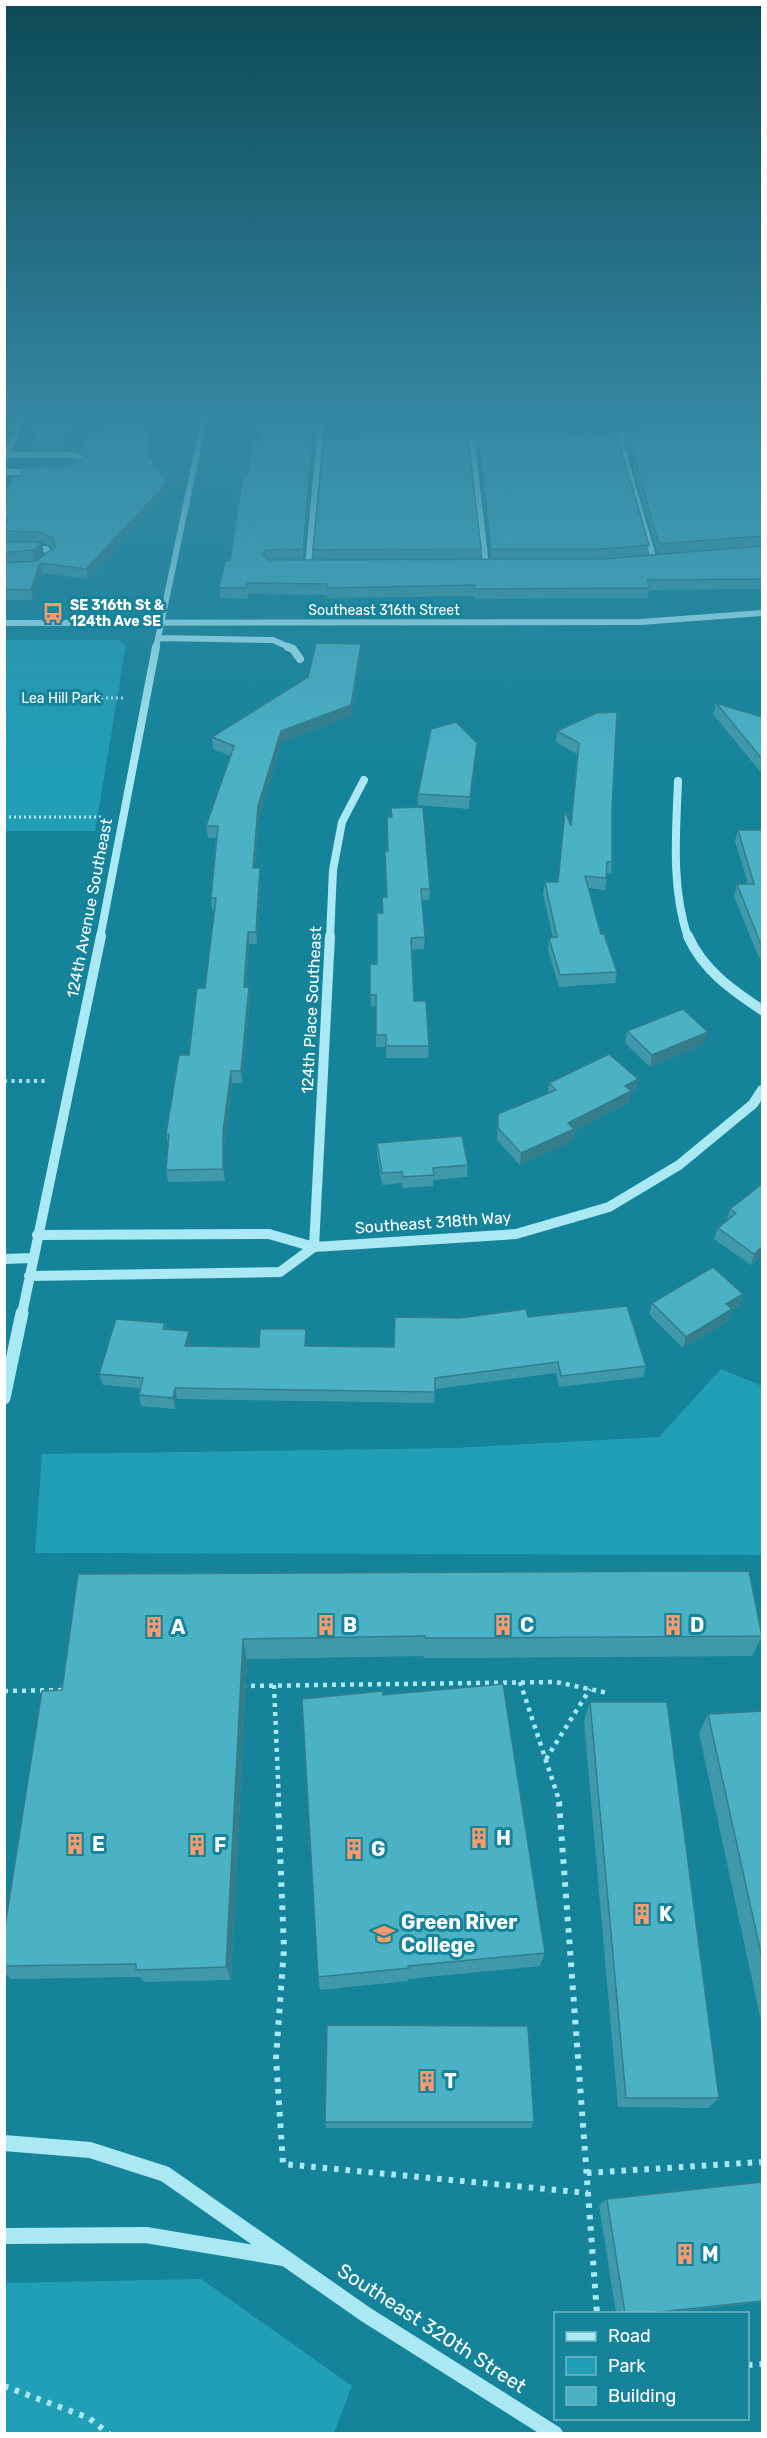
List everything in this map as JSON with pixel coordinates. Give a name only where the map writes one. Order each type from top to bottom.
[{"type":"street","name":"124th Avenue Southeast","points":[[4,1398],[124,817],[145,698],[180,538]]},
{"type":"street","points":[[308,565],[310,538]]},
{"type":"street","points":[[483,538],[486,565]]},
{"type":"street","points":[[648,538],[654,560]]},
{"type":"street","points":[[4,547],[39,547],[51,552],[49,560],[34,566]]},
{"type":"street","points":[[644,562],[666,558]]},
{"type":"street","points":[[298,565],[318,565]]},
{"type":"street","points":[[476,565],[496,565]]},
{"type":"street","name":"Southeast 316th Street","points":[[4,623],[640,622],[762,613]]},
{"type":"street","points":[[159,638],[273,640],[293,649],[300,659]]},
{"type":"street","name":"124th Place Southeast","points":[[314,1247],[333,870],[342,822],[364,780]]},
{"type":"street","points":[[678,781],[676,856],[678,894],[685,928],[692,945],[706,965],[762,1010]]},
{"type":"street","name":"Southeast 318th Way","points":[[37,1235],[269,1234],[314,1247],[516,1234],[609,1207],[679,1165],[753,1104],[762,1090]]},
{"type":"street","points":[[29,1276],[280,1272],[314,1247]]},
{"type":"street","points":[[4,1259],[32,1258]]},
{"type":"street","name":"Southeast 320th Street","points":[[4,2143],[90,2150],[165,2174],[365,2314],[555,2433]]},
{"type":"street","name":"Southeast 320th Street","points":[[4,2236],[146,2235],[286,2258]]},
{"type":"path","points":[[96,698],[145,698]]},
{"type":"path","points":[[4,817],[124,817]]},
{"type":"path","points":[[4,1081],[69,1081]]},
{"type":"path","points":[[520,1682],[562,1810],[597,2312]]},
{"type":"path","points":[[239,1686],[556,1682],[608,1693]]},
{"type":"path","points":[[274,1685],[284,1948],[276,2058],[283,2164],[588,2193]]},
{"type":"path","points":[[4,1691],[75,1689]]},
{"type":"path","points":[[545,1759],[590,1689]]},
{"type":"path","points":[[587,2173],[762,2162]]},
{"type":"path","points":[[4,2386],[89,2418],[109,2433]]},
{"type":"green space","name":"Lea Hill Park","points":[[5,640],[118,640],[126,645],[95,831],[5,831]]},
{"type":"green space","points":[[721,1369],[762,1386],[762,1555],[35,1553],[42,1454],[454,1448],[659,1437]]},
{"type":"green space","points":[[201,2279],[352,2386],[334,2433],[5,2433],[5,2283]]},
{"type":"building","points":[[53,538],[115,538],[86,569],[40,563],[31,590],[4,589],[4,563],[36,561],[55,547]]},
{"type":"building","points":[[234,538],[304,538],[303,549],[266,550],[263,555],[268,560],[602,559],[762,546],[762,579],[647,580],[650,588],[475,589],[475,585],[327,588],[327,584],[247,583],[246,588],[219,588],[225,561],[230,561]]},
{"type":"building","points":[[314,538],[480,538],[481,549],[313,550]]},
{"type":"building","points":[[490,538],[647,538],[649,545],[602,549],[491,549]]},
{"type":"building","points":[[657,538],[739,538],[659,544]]},
{"type":"building","points":[[4,542],[42,544],[33,550],[4,553]]},
{"type":"building","points":[[316,643],[361,644],[351,705],[281,731],[258,806],[253,868],[260,868],[256,932],[248,932],[244,987],[249,987],[241,1071],[231,1071],[223,1131],[223,1169],[166,1170],[169,1134],[166,1134],[179,1055],[189,1055],[197,988],[205,988],[216,898],[211,898],[218,826],[206,826],[234,746],[212,737],[308,677]]},
{"type":"building","points":[[716,703],[762,717],[762,759]]},
{"type":"building","points":[[617,712],[612,807],[612,862],[607,862],[606,878],[585,876],[601,934],[604,934],[617,972],[560,975],[549,938],[557,937],[545,882],[558,882],[565,811],[571,826],[579,743],[557,731],[596,713]]},
{"type":"building","points":[[456,722],[477,743],[470,797],[418,794],[431,729]]},
{"type":"building","points":[[423,807],[430,889],[421,889],[425,937],[411,938],[414,1001],[426,1001],[429,1046],[386,1046],[386,1035],[376,1035],[376,995],[370,995],[370,964],[377,964],[377,913],[383,913],[382,897],[387,897],[385,851],[388,851],[387,817],[392,817],[391,808]]},
{"type":"building","points":[[738,830],[762,830],[762,946],[737,884],[754,884]]},
{"type":"building","points":[[683,1009],[708,1032],[652,1055],[627,1031]]},
{"type":"building","points":[[609,1054],[638,1079],[625,1086],[631,1091],[568,1123],[574,1129],[521,1153],[498,1128],[498,1114],[556,1090],[549,1083]]},
{"type":"building","points":[[462,1136],[468,1165],[433,1168],[434,1175],[403,1177],[402,1172],[382,1173],[377,1143]]},
{"type":"building","points":[[762,1184],[762,1247],[754,1254],[718,1228],[736,1213],[730,1209]]},
{"type":"building","points":[[713,1267],[743,1294],[726,1304],[732,1309],[686,1337],[652,1303]]},
{"type":"building","points":[[627,1306],[646,1366],[561,1376],[558,1362],[435,1378],[435,1392],[175,1388],[173,1398],[139,1395],[143,1378],[99,1374],[116,1319],[165,1323],[163,1329],[189,1331],[185,1346],[259,1347],[260,1329],[306,1329],[305,1346],[394,1347],[395,1317],[460,1318],[526,1309],[528,1317]]},
{"type":"building","points":[[749,1571],[762,1636],[425,1638],[425,1636],[243,1639],[226,1967],[136,1970],[136,1964],[4,1966],[4,1933],[42,1691],[62,1690],[78,1574]]},
{"type":"building","points":[[503,1684],[545,1953],[318,1977],[302,1699],[383,1691],[383,1695]]},
{"type":"building","name":"K","points":[[590,1702],[667,1702],[719,2098],[626,2098]]},
{"type":"building","points":[[762,1711],[762,1958],[708,1714]]},
{"type":"building","name":"T","points":[[327,2025],[528,2026],[534,2122],[325,2122]]},
{"type":"building","name":"M","points":[[762,2182],[762,2301],[659,2312],[625,2312],[607,2199]]},
{"type":"place","name":"SE 316th St & 124th Ave SE","points":[[53,613]]},
{"type":"place","name":"B","points":[[326,1625]]},
{"type":"place","name":"C","points":[[503,1625]]},
{"type":"place","name":"D","points":[[673,1625]]},
{"type":"place","name":"A","points":[[154,1627]]},
{"type":"place","name":"H","points":[[479,1838]]},
{"type":"place","name":"E","points":[[75,1844]]},
{"type":"place","name":"F","points":[[197,1845]]},
{"type":"place","name":"G","points":[[354,1849]]},
{"type":"place","name":"K","points":[[642,1914]]},
{"type":"place","name":"Green River College","points":[[384,1934]]},
{"type":"place","name":"T","points":[[427,2081]]},
{"type":"place","name":"M","points":[[685,2254]]}]
